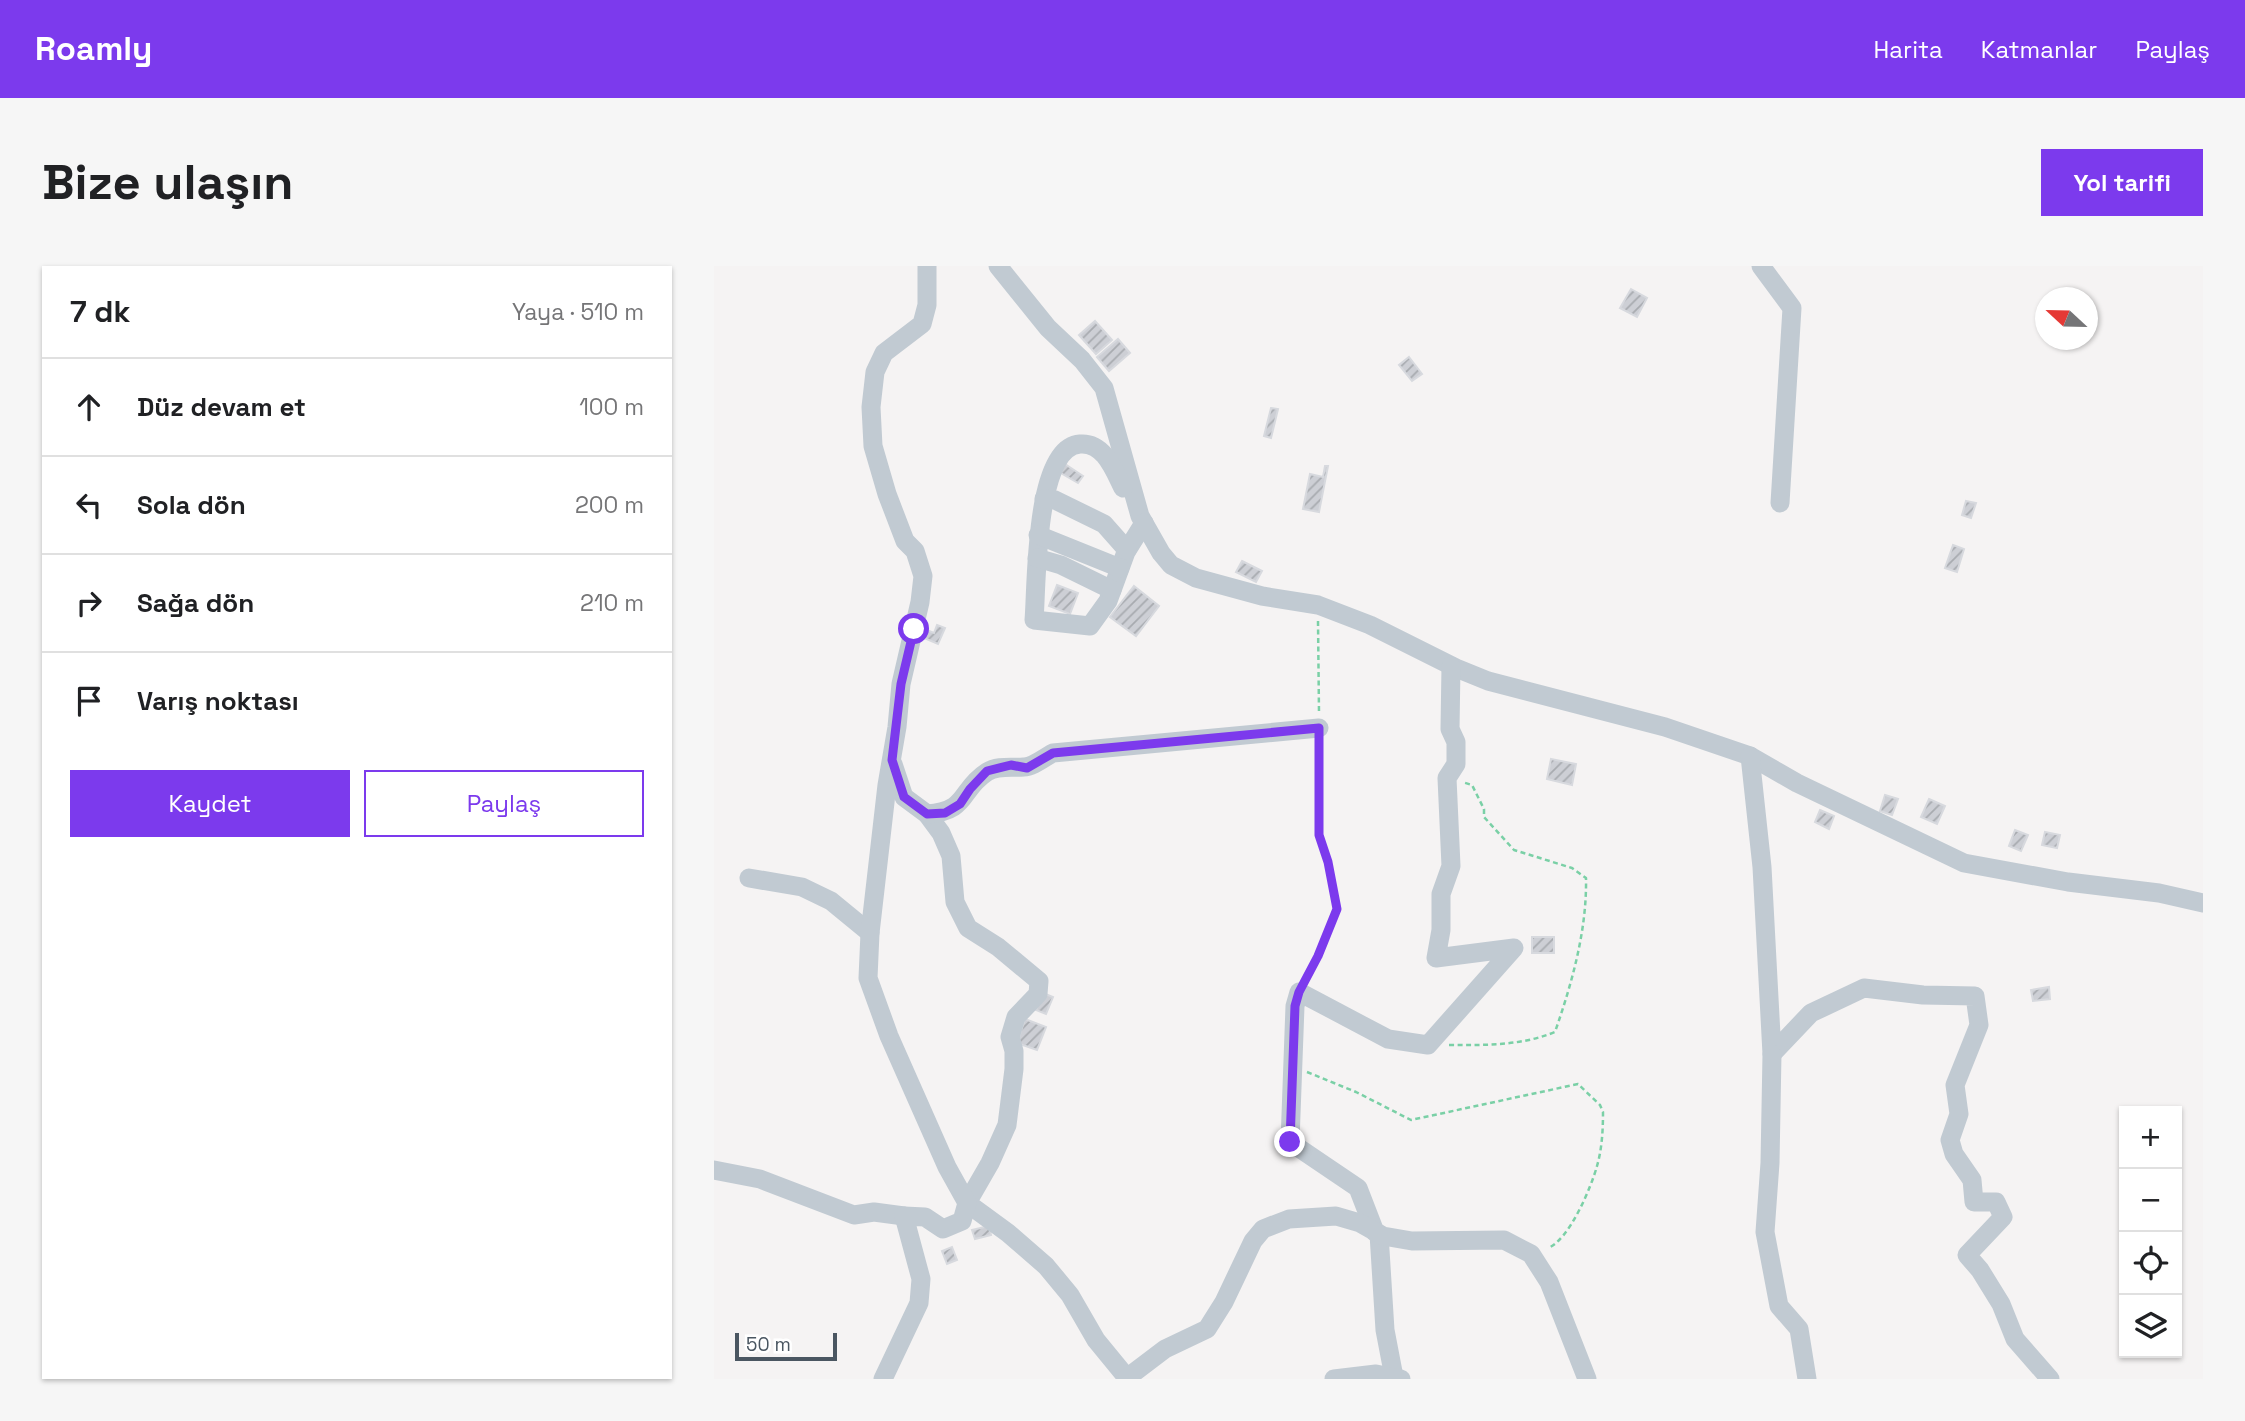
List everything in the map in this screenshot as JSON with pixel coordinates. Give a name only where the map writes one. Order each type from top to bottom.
[{"type":"street","points":[[927,266],[927,305],[922,324],[884,353],[875,372],[871,407],[873,446],[887,494],[905,541],[915,551],[923,576],[901,684],[870,933],[868,978],[889,1036],[947,1167],[967,1203],[1046,1265],[1070,1296],[1096,1340],[1128,1378],[1165,1349],[1207,1329],[1236,1279],[1253,1241],[1263,1229],[1289,1219],[1336,1216],[1360,1223],[1377,1233],[1412,1241],[1504,1240],[1531,1254],[1549,1282],[1587,1379]]},
{"type":"street","points":[[998,266],[1048,328],[1082,360],[1104,388],[1142,519],[1108,601],[1090,626],[1034,620],[1038,535],[1044,499],[1060,458],[1075,444],[1086,444],[1096,448],[1110,462],[1125,492],[1142,519],[1161,553],[1171,565],[1196,579],[1262,596],[1318,605],[1370,625],[1451,666],[1488,681],[1665,727],[1749,756],[1797,783],[1964,863],[2068,882],[2159,893],[2203,903]]},
{"type":"street","points":[[1761,266],[1792,308],[1780,503]]},
{"type":"street","points":[[1044,499],[1055,500],[1104,524],[1124,559]]},
{"type":"street","points":[[1038,535],[1089,554],[1124,559]]},
{"type":"street","points":[[1037,558],[1060,565],[1112,590]]},
{"type":"street","points":[[1334,1379],[1376,1374],[1397,1378],[1385,1329],[1377,1233],[1368,1210],[1358,1188],[1290,1142],[1295,1006],[1299,992],[1388,1039],[1428,1045],[1514,948],[1436,958],[1441,930],[1441,894],[1451,866],[1447,778],[1456,764],[1456,743],[1450,729],[1451,666]]},
{"type":"street","points":[[927,814],[945,813],[960,804],[987,771],[1011,765],[1027,768],[1053,753],[1319,728]]},
{"type":"street","points":[[1749,756],[1762,867],[1772,1054],[1770,1163],[1765,1232],[1779,1306],[1799,1329],[1807,1379]]},
{"type":"street","points":[[714,1170],[760,1179],[854,1215],[874,1212],[925,1217],[943,1230],[962,1221],[967,1203],[990,1163],[1007,1125],[1014,1069],[1014,1051],[1010,1037],[1016,1017],[1038,994],[1039,981],[999,947],[968,928],[955,902],[951,856],[941,833],[927,814],[904,797],[892,760]]},
{"type":"street","points":[[749,878],[802,887],[831,901],[870,933]]},
{"type":"street","points":[[1772,1054],[1811,1013],[1864,988],[1923,995],[1975,996],[1979,1025],[1955,1085],[1959,1114],[1950,1140],[1954,1154],[1972,1181],[1974,1202],[1996,1202],[2003,1217],[1967,1255],[1980,1269],[2001,1304],[2015,1339],[2050,1379]]},
{"type":"street","points":[[883,1379],[919,1303],[921,1279],[904,1216]]},
{"type":"path","points":[[1299,992],[1318,956],[1337,909],[1328,862],[1319,835],[1318,605]]},
{"type":"path","points":[[1428,1045],[1503,1045],[1534,1040],[1555,1032],[1569,989],[1587,902],[1586,878],[1572,868],[1514,850],[1484,817],[1484,808],[1472,785],[1447,778]]},
{"type":"path","points":[[1293,1067],[1356,1092],[1411,1120],[1578,1084],[1603,1112],[1598,1165],[1570,1226],[1555,1245],[1531,1254]]},
{"type":"building","points":[[1631,289],[1647,298],[1637,317],[1620,308]]},
{"type":"building","points":[[1095,321],[1112,340],[1096,354],[1079,335]]},
{"type":"building","points":[[1118,339],[1130,353],[1109,371],[1097,357]]},
{"type":"building","points":[[1409,357],[1422,374],[1412,381],[1399,365]]},
{"type":"building","points":[[1271,408],[1278,409],[1271,438],[1264,436]]},
{"type":"building","points":[[1065,464],[1083,476],[1078,483],[1059,472]]},
{"type":"building","points":[[1325,466],[1328,466],[1319,512],[1303,509],[1310,474],[1323,477]]},
{"type":"building","points":[[1966,501],[1976,503],[1971,518],[1962,515]]},
{"type":"building","points":[[1953,545],[1964,549],[1957,572],[1945,568]]},
{"type":"building","points":[[1242,561],[1262,571],[1256,582],[1236,572]]},
{"type":"building","points":[[1057,585],[1078,593],[1070,614],[1049,606]]},
{"type":"building","points":[[1134,586],[1159,606],[1136,636],[1110,617]]},
{"type":"building","points":[[937,625],[945,628],[938,644],[924,638],[927,630],[934,633]]},
{"type":"building","points":[[1551,759],[1576,764],[1572,785],[1547,779]]},
{"type":"building","points":[[1885,795],[1898,799],[1892,815],[1880,811]]},
{"type":"building","points":[[1929,799],[1945,806],[1937,824],[1921,817]]},
{"type":"building","points":[[1820,810],[1834,816],[1829,829],[1815,822]]},
{"type":"building","points":[[2015,830],[2028,835],[2021,851],[2009,846]]},
{"type":"building","points":[[2045,832],[2060,835],[2057,848],[2042,845]]},
{"type":"building","points":[[1532,937],[1554,937],[1554,953],[1532,953]]},
{"type":"building","points":[[2049,987],[2050,999],[2033,1001],[2031,990]]},
{"type":"building","points":[[1043,993],[1053,997],[1046,1014],[1036,1010]]},
{"type":"building","points":[[1025,1019],[1046,1027],[1037,1050],[1017,1043]]},
{"type":"building","points":[[989,1226],[991,1235],[975,1239],[972,1230]]},
{"type":"building","points":[[952,1247],[957,1260],[947,1264],[942,1251]]},
{"type":"route","points":[[914,629],[901,684],[892,760],[904,797],[927,814],[945,813],[960,804],[987,771],[1011,765],[1027,768],[1053,753],[1319,728],[1319,835],[1328,862],[1337,909],[1295,1006],[1290,1142]]}]
